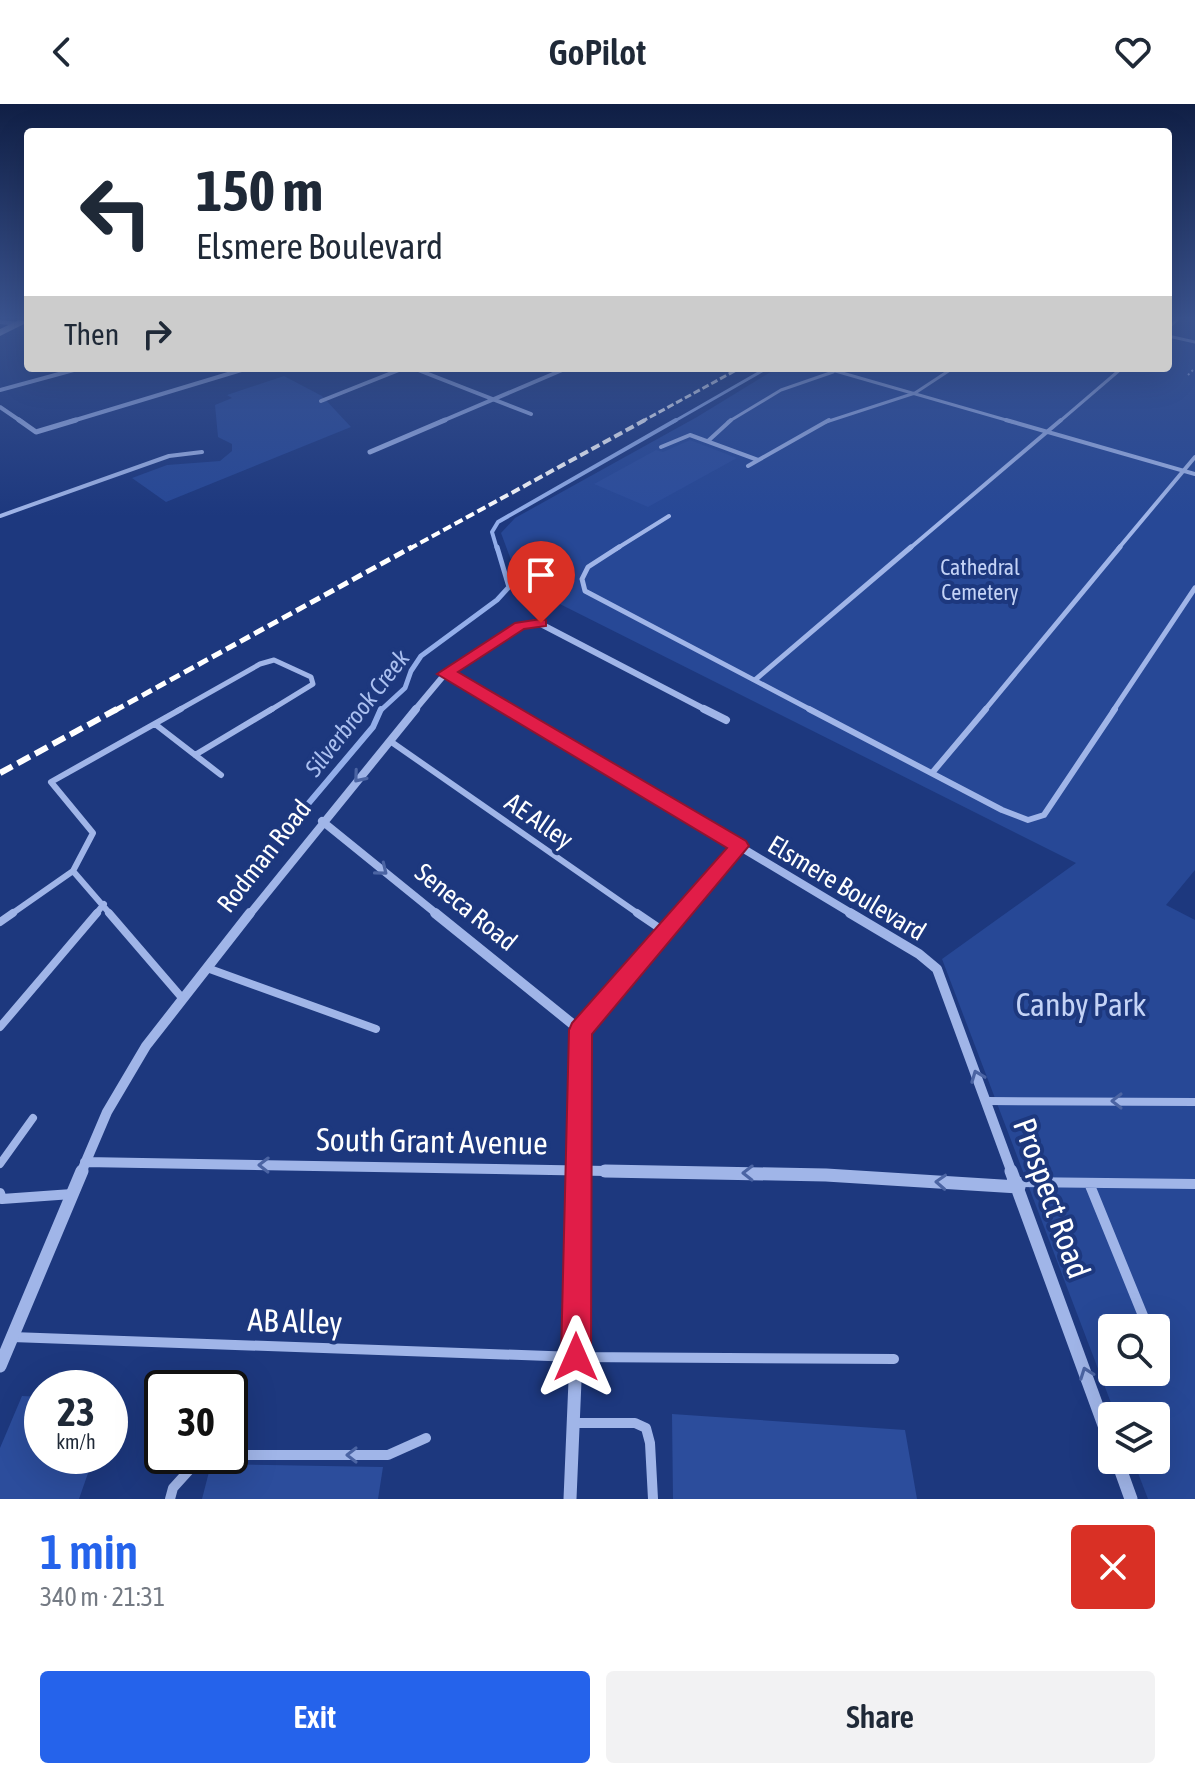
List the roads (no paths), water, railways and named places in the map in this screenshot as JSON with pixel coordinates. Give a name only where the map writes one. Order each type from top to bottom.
[{"type":"street","points":[[0,407],[36,432],[191,385]]},
{"type":"street","points":[[321,401],[361,385]]},
{"type":"street","points":[[457,385],[531,414]]},
{"type":"street","points":[[370,452],[524,385]]},
{"type":"street","name":"Rodman Road","points":[[0,1366],[107,1112],[130,1072],[322,821],[445,674],[520,626],[537,622],[726,720]]},
{"type":"street","name":"Elsmere Boulevard","points":[[445,674],[455,676],[740,846],[928,960],[937,969]]},
{"type":"street","name":"Seneca Road","points":[[322,821],[580,1030]]},
{"type":"street","points":[[570,1499],[576,1357],[580,1030],[740,846]]},
{"type":"street","name":"Prospect Road","points":[[937,969],[1098,1408]]},
{"type":"street","name":"South Grant Avenue","points":[[85,1162],[826,1175],[1018,1185]]},
{"type":"street","points":[[1122,1474],[1131,1499]]},
{"type":"lane","points":[[708,441],[736,414],[763,398],[798,385]]},
{"type":"lane","points":[[887,385],[1195,474]]},
{"type":"lane","points":[[748,466],[829,420],[915,393],[927,385]]},
{"type":"lane","points":[[755,680],[1102,385]]},
{"type":"lane","points":[[661,447],[687,435],[758,460]]},
{"type":"lane","points":[[0,516],[169,456],[202,452]]},
{"type":"lane","points":[[932,773],[1195,457]]},
{"type":"lane","points":[[669,516],[588,567],[582,579],[585,591],[1018,818],[1036,820],[1044,815],[1195,588]]},
{"type":"lane","points":[[0,922],[73,871],[93,833],[51,782],[260,664],[274,660],[311,677],[313,684],[195,755]]},
{"type":"lane","points":[[155,724],[221,775]]},
{"type":"lane","name":"AE Alley","points":[[390,741],[665,932]]},
{"type":"lane","points":[[73,871],[183,999]]},
{"type":"lane","points":[[0,1027],[104,904]]},
{"type":"lane","points":[[207,968],[376,1029]]},
{"type":"lane","points":[[987,1101],[1195,1102]]},
{"type":"lane","points":[[0,1164],[33,1118]]},
{"type":"lane","points":[[1089,1183],[1142,1314]]},
{"type":"lane","points":[[1018,1185],[1195,1184]]},
{"type":"lane","points":[[0,1193],[2,1199],[72,1194]]},
{"type":"lane","name":"AB Alley","points":[[12,1337],[576,1357],[894,1359]]},
{"type":"lane","points":[[573,1423],[635,1423],[646,1428],[650,1443],[653,1499]]},
{"type":"lane","points":[[248,1455],[388,1455],[426,1438]]},
{"type":"lane","points":[[170,1499],[173,1488],[186,1474]]},
{"type":"waterway","name":"Silverbrook Creek","points":[[673,422],[737,385]]},
{"type":"waterway","name":"Silverbrook Creek","points":[[497,549],[492,532],[498,522],[676,420]]},
{"type":"waterway","name":"Silverbrook Creek","points":[[380,711],[405,688],[421,656],[497,600],[509,587],[497,547]]},
{"type":"waterway","name":"Silverbrook Creek","points":[[281,836],[373,727],[380,711]]},
{"type":"railway","points":[[641,422],[709,385]]},
{"type":"railway","points":[[409,549],[645,420]]},
{"type":"railway","points":[[114,711],[412,547]]},
{"type":"railway","points":[[0,773],[117,709]]},
{"type":"park label","name":"Cathedral Cemetery","points":[[980,580]]},
{"type":"park label","name":"Canby Park","points":[[1081,1004]]}]
